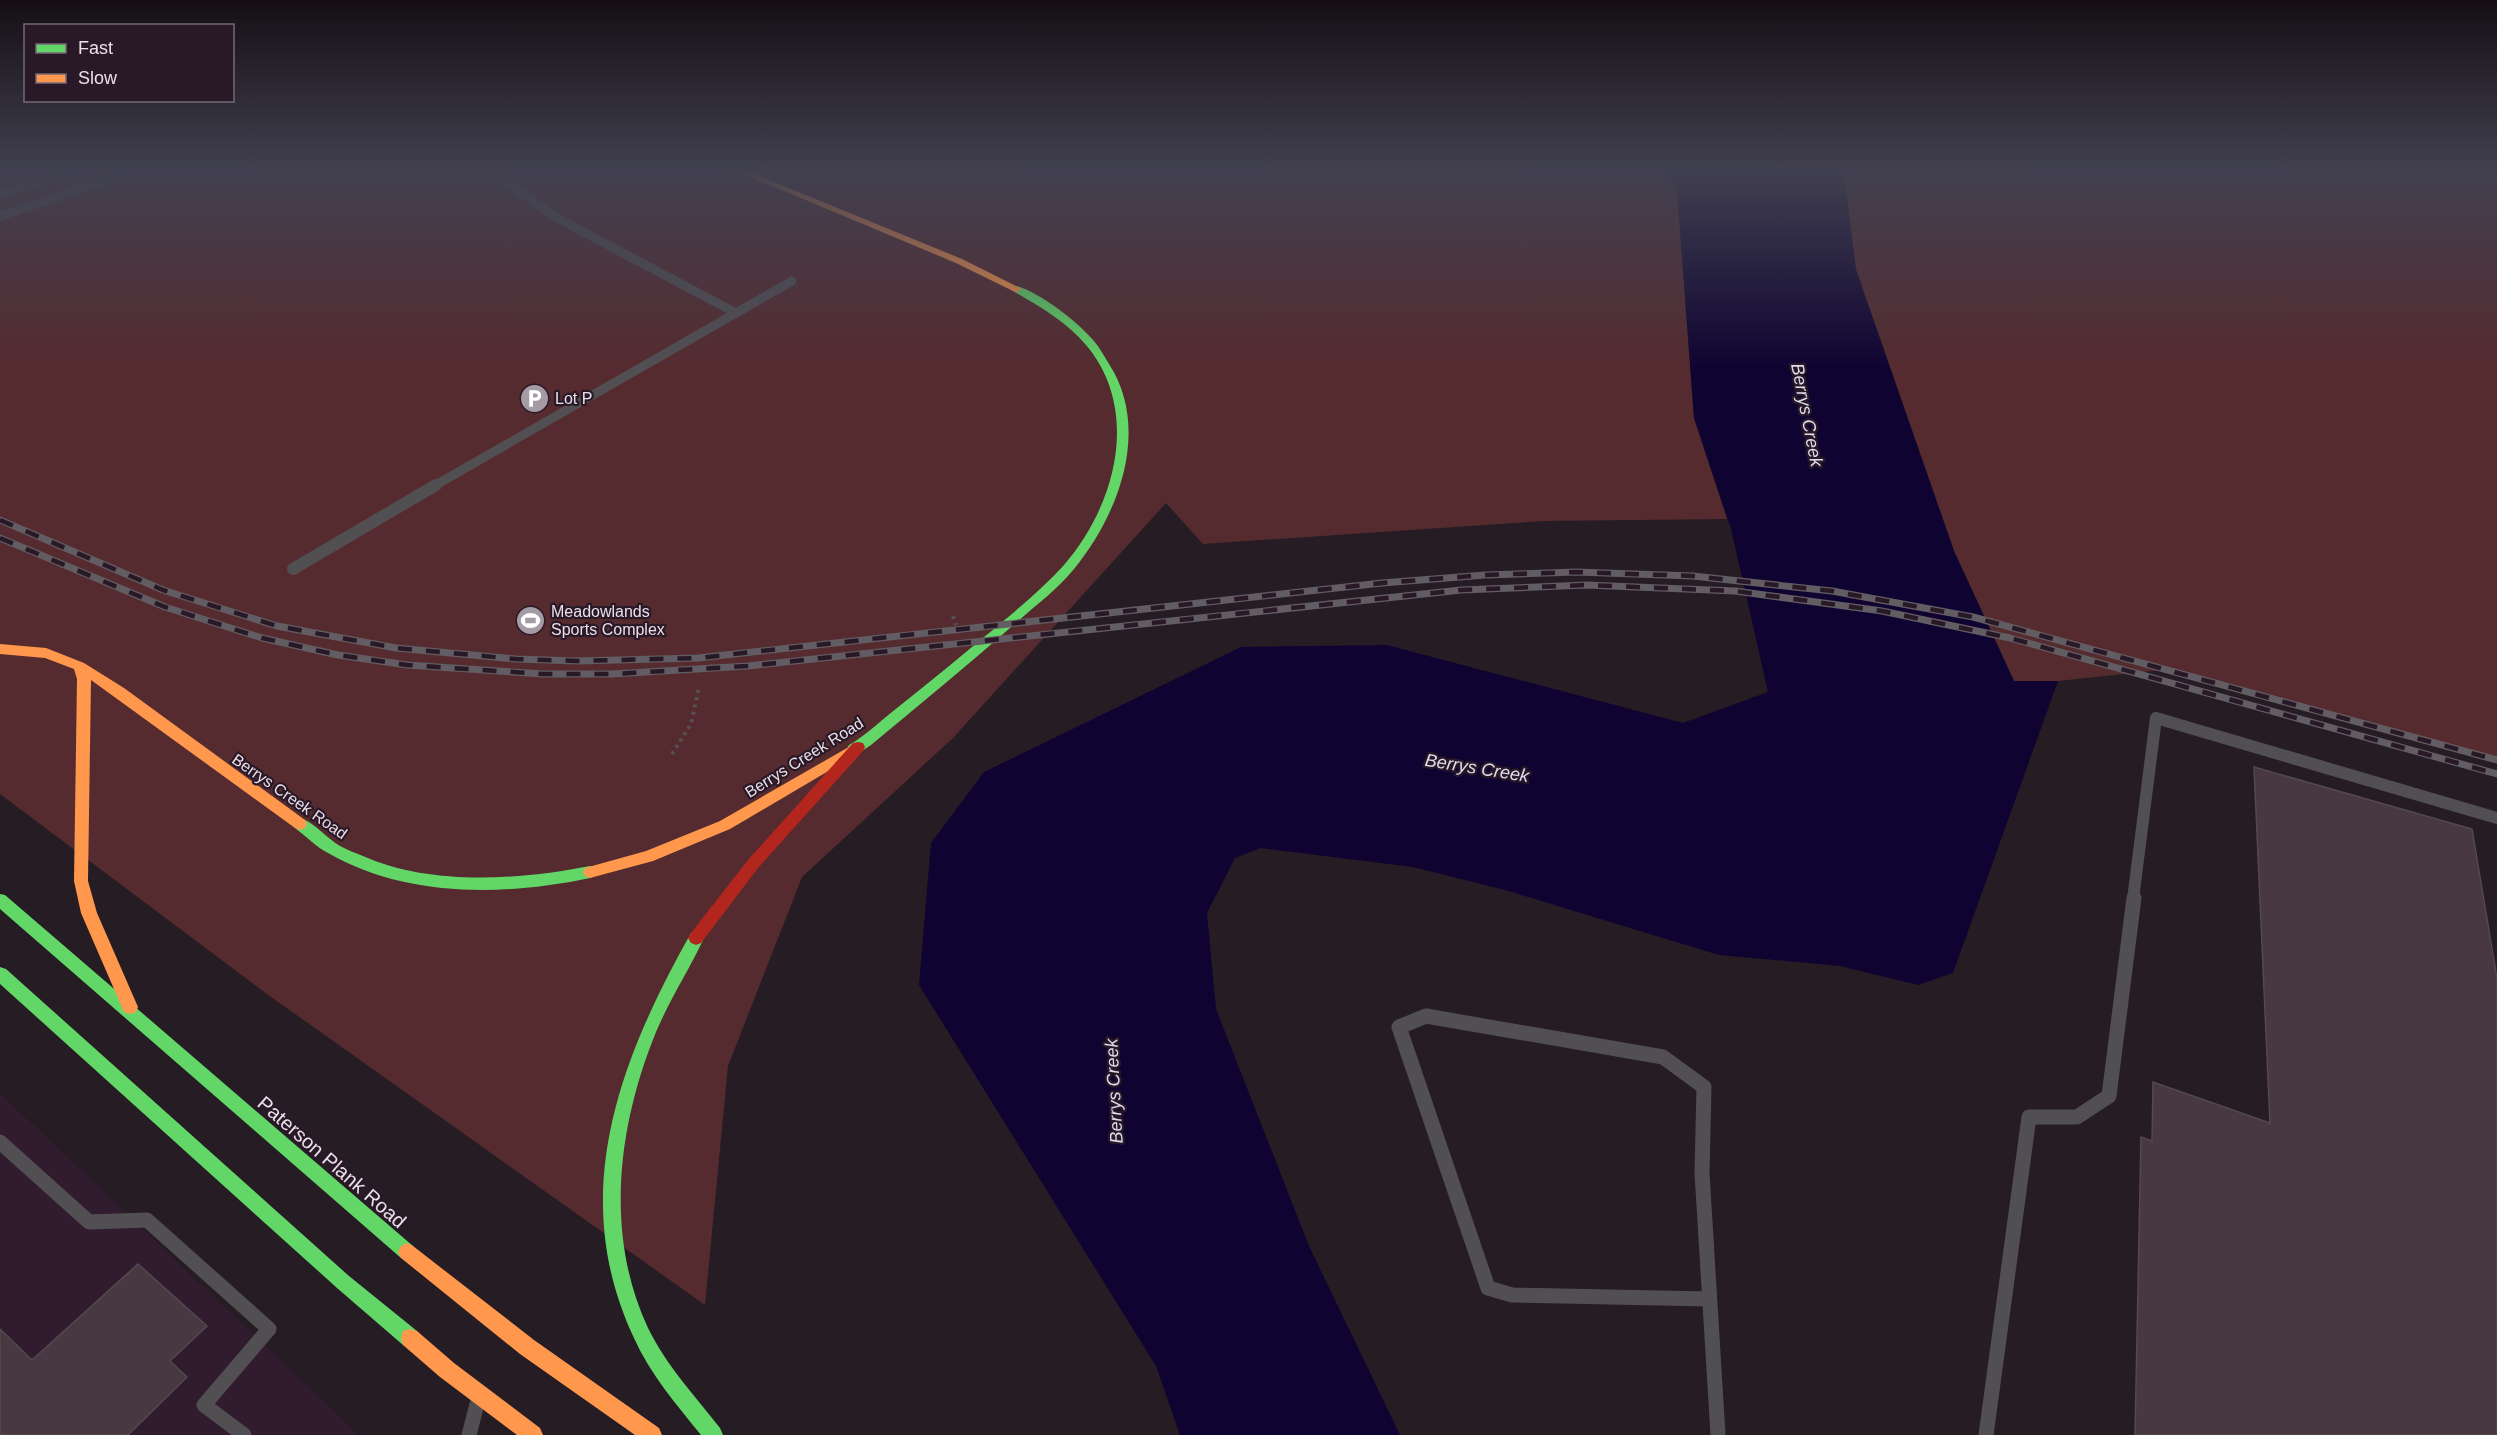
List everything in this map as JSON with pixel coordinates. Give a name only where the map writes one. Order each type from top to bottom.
[{"type":"main road","name":"Berrys Creek Road","points":[[0,649],[46,653],[79,666],[119,692],[334,849],[390,872],[440,881],[498,883],[537,881],[588,873],[648,857],[725,825],[858,747],[1001,630],[1070,567],[1099,526],[1117,486],[1125,446],[1123,410],[1112,376],[1095,348],[1071,322],[1040,300],[959,261],[896,235]]},
{"type":"main road","points":[[79,666],[84,679],[85,693],[80,825],[82,889],[89,913],[134,1017]]},
{"type":"main road","points":[[713,1435],[654,1354],[640,1329],[627,1295],[614,1251],[612,1222],[612,1155],[616,1124],[625,1092],[654,1017],[672,979],[696,939],[748,869],[858,747]]},
{"type":"main road","name":"Paterson Plank Road","points":[[0,900],[448,1287],[652,1435]]},
{"type":"main road","points":[[0,974],[343,1282],[479,1395],[533,1435]]},
{"type":"lane","points":[[589,235],[736,313]]},
{"type":"lane","points":[[293,569],[559,413],[792,281]]},
{"type":"lane","points":[[1986,1435],[2030,1118],[2077,1117],[2109,1096],[2156,718],[2497,818]]},
{"type":"lane","points":[[1709,1299],[1512,1295],[1488,1288],[1399,1027],[1426,1016],[1663,1057],[1704,1087],[1702,1173],[1718,1435]]},
{"type":"lane","points":[[0,1142],[89,1222],[147,1220],[269,1329],[204,1405],[244,1435]]},
{"type":"lane","points":[[469,1435],[479,1395]]},
{"type":"path","points":[[953,616],[956,625]]},
{"type":"path","points":[[672,754],[691,724],[699,687]]},
{"type":"shaded area","name":"Meadowlands Sports Complex","points":[[0,235],[1680,235],[1694,418],[1727,519],[1544,521],[1203,544],[1166,503],[953,738],[802,877],[728,1066],[705,1305],[267,994],[0,794]]},
{"type":"shaded area","points":[[1852,235],[2497,235],[2497,763],[2162,670],[2058,681],[2014,681],[1954,551],[1856,269]]},
{"type":"shaded area","points":[[0,1093],[359,1435],[0,1435]]},
{"type":"water","name":"Berrys Creek","points":[[1680,235],[1852,235],[1856,270],[1954,551],[2014,681],[2058,681],[1953,973],[1918,985],[1840,966],[1719,955],[1505,890],[1413,867],[1261,848],[1235,858],[1207,913],[1216,1009],[1309,1246],[1400,1435],[1180,1435],[1156,1366],[919,985],[931,843],[984,772],[1241,647],[1387,645],[1683,723],[1768,692],[1731,529],[1694,418]]},
{"type":"building","points":[[2254,767],[2472,829],[2497,978],[2497,1435],[2135,1435],[2141,1137],[2152,1141],[2153,1082],[2270,1123]]},
{"type":"building","points":[[138,1264],[207,1326],[170,1361],[187,1377],[128,1435],[0,1435],[0,1329],[32,1360]]},
{"type":"railway","points":[[0,520],[163,590],[277,626],[396,648],[516,659],[577,661],[698,658],[1382,583],[1485,575],[1576,572],[1693,576],[1832,591],[1973,617],[2497,760]]},
{"type":"railway","points":[[0,538],[165,607],[262,638],[338,655],[407,665],[543,674],[612,674],[748,666],[1461,590],[1586,585],[1735,591],[1882,611],[2010,638],[2497,774]]},
{"type":"traffic: fast","points":[[854,749],[960,664],[1064,573],[1097,526],[1115,486],[1123,448],[1122,410],[1111,375],[1090,343],[1059,314],[1017,289]]},
{"type":"traffic: fast","points":[[300,824],[333,849],[361,862],[425,879],[494,884],[528,882],[590,872]]},
{"type":"traffic: fast","points":[[0,900],[407,1252]]},
{"type":"traffic: fast","points":[[696,938],[648,1031],[630,1080],[618,1129],[611,1179],[612,1230],[621,1281],[640,1331],[664,1372],[713,1435]]},
{"type":"traffic: fast","points":[[0,974],[343,1282],[410,1338]]},
{"type":"traffic: slow","points":[[896,235],[959,261],[1017,289]]},
{"type":"traffic: slow","points":[[0,649],[46,653],[79,666],[119,692],[300,824]]},
{"type":"traffic: slow","points":[[79,666],[84,679],[85,693],[81,881],[89,913],[130,1007]]},
{"type":"traffic: slow","points":[[590,872],[648,857],[725,825],[854,749]]},
{"type":"traffic: slow","points":[[407,1252],[527,1347],[652,1435]]},
{"type":"traffic: slow","points":[[410,1338],[447,1370],[533,1435]]},
{"type":"traffic: jam","points":[[696,938],[753,864],[858,747]]},
{"type":"place","name":"Lot P","points":[[534,398]]},
{"type":"place","name":"Meadowlands Sports Complex","points":[[530,620]]}]
